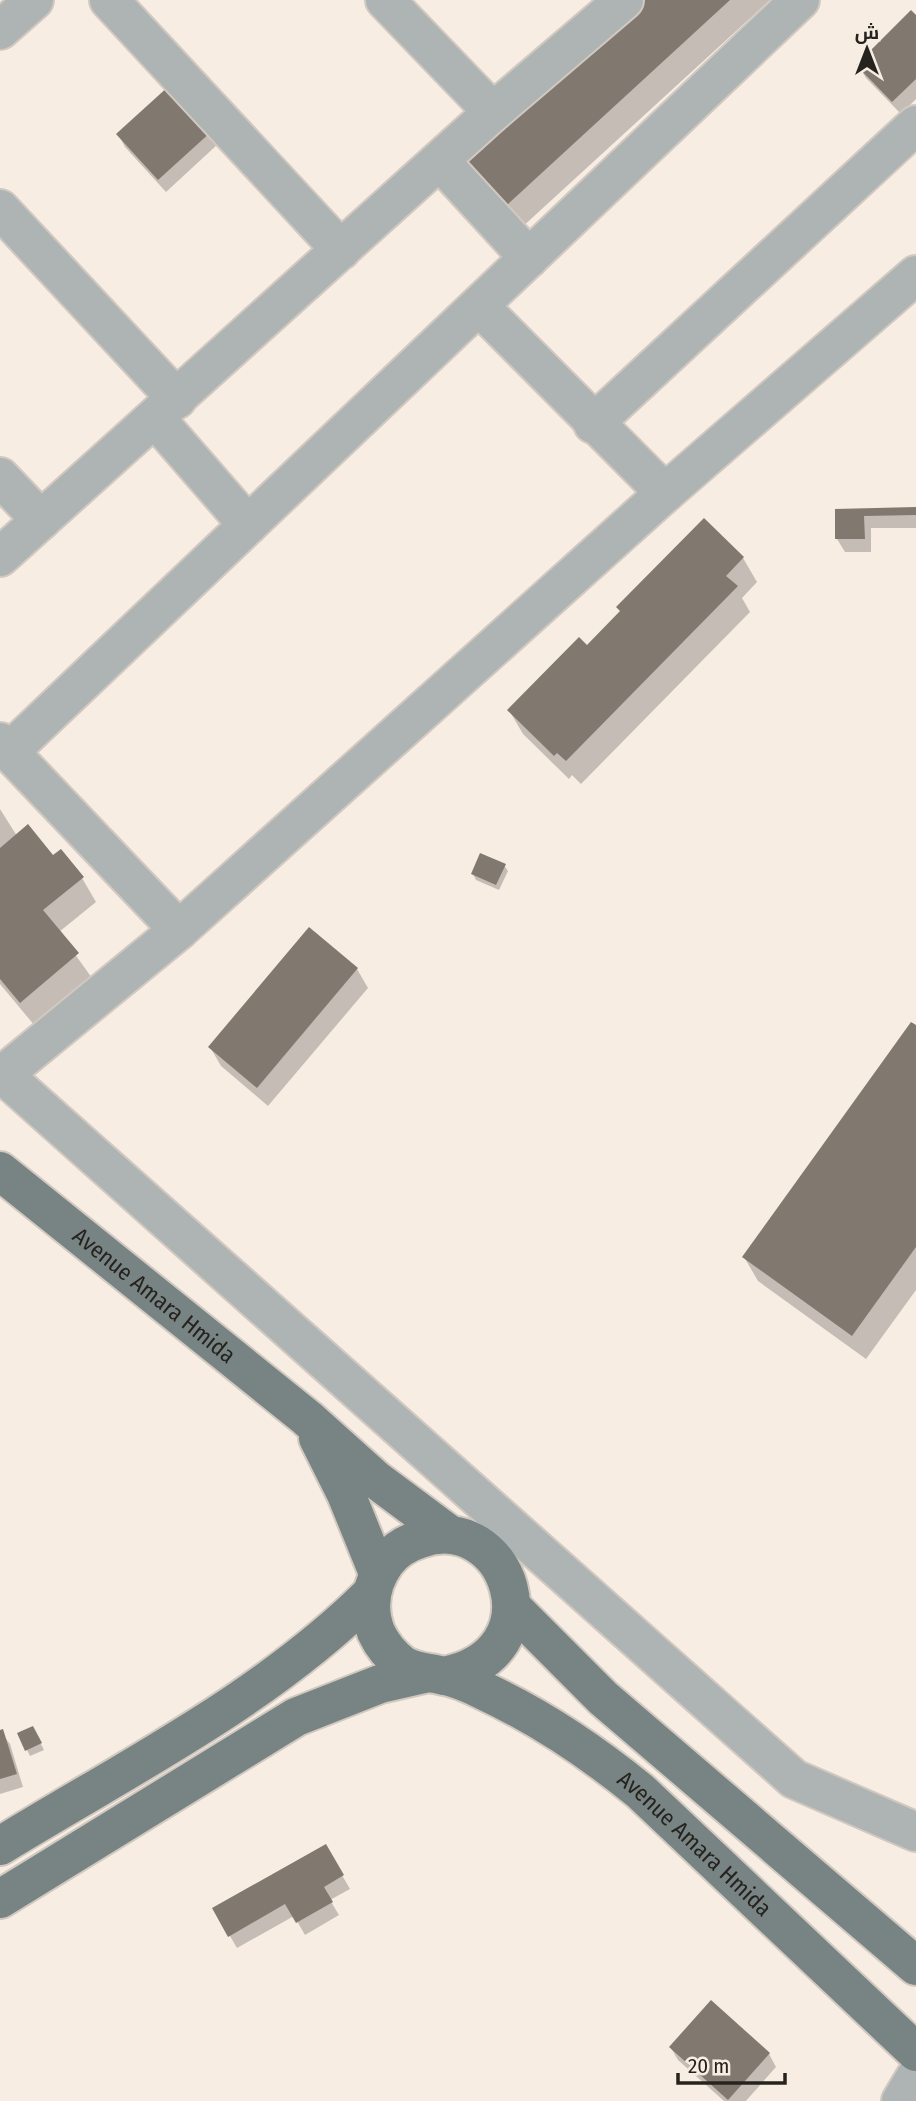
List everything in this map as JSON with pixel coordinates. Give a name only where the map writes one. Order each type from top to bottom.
[{"type":"main road","name":"Avenue Amara Hmida","points":[[0,1171],[307,1418],[375,1479],[475,1531]]},
{"type":"main road","name":"Avenue Amara Hmida","points":[[307,1418],[346,1494],[375,1583]]},
{"type":"main road","points":[[0,1846],[272,1679],[340,1624],[375,1583],[391,1556],[407,1543],[428,1536],[475,1531],[501,1567],[509,1586],[512,1607],[508,1628],[499,1647],[484,1661],[466,1672],[380,1684],[296,1717],[0,1899]]},
{"type":"main road","points":[[375,1583],[371,1614],[377,1634],[388,1651],[404,1665],[434,1675]]},
{"type":"main road","name":"Avenue Amara Hmida","points":[[512,1607],[603,1698],[916,1966]]},
{"type":"main road","name":"Avenue Amara Hmida","points":[[434,1675],[484,1691],[542,1722],[619,1774],[916,2052]]},
{"type":"street","points":[[0,30],[34,0]]},
{"type":"street","points":[[109,0],[341,250]]},
{"type":"street","points":[[385,0],[493,112]]},
{"type":"street","points":[[0,557],[493,112],[624,0]]},
{"type":"street","points":[[179,930],[5,747],[248,525],[800,0]]},
{"type":"street","points":[[593,424],[916,125]]},
{"type":"street","points":[[440,161],[529,258]]},
{"type":"street","points":[[0,209],[166,408],[248,525]]},
{"type":"street","points":[[915,277],[665,494],[179,930],[1,1075],[475,1531],[794,1779],[916,1832]]},
{"type":"street","points":[[479,306],[665,494]]},
{"type":"street","points":[[0,477],[41,520]]},
{"type":"street","points":[[901,2101],[916,2076]]},
{"type":"building","points":[[633,0],[730,0],[482,228],[437,179]]},
{"type":"building","points":[[911,10],[916,15],[916,79],[892,102],[856,65]]},
{"type":"building","points":[[170,85],[212,131],[158,180],[116,134]]},
{"type":"building","points":[[916,507],[916,515],[864,516],[865,539],[835,539],[835,509]]},
{"type":"building","points":[[704,518],[744,557],[726,576],[738,586],[566,761],[557,753],[554,756],[507,710],[579,637],[587,645],[620,611],[616,607]]},
{"type":"building","points":[[28,824],[53,855],[61,849],[84,877],[43,910],[79,953],[20,1003],[0,979],[0,848]]},
{"type":"building","points":[[480,853],[506,864],[496,885],[471,874]]},
{"type":"building","points":[[309,927],[358,968],[257,1088],[208,1047]]},
{"type":"building","points":[[911,1022],[916,1025],[916,1247],[852,1336],[742,1257]]},
{"type":"building","points":[[33,1726],[42,1743],[25,1751],[17,1733]]},
{"type":"building","points":[[3,1729],[17,1774],[0,1779],[0,1730]]},
{"type":"building","points":[[326,1844],[344,1875],[324,1887],[333,1902],[296,1923],[285,1904],[228,1937],[212,1908]]},
{"type":"building","points":[[711,2000],[770,2053],[728,2100],[669,2047]]}]
